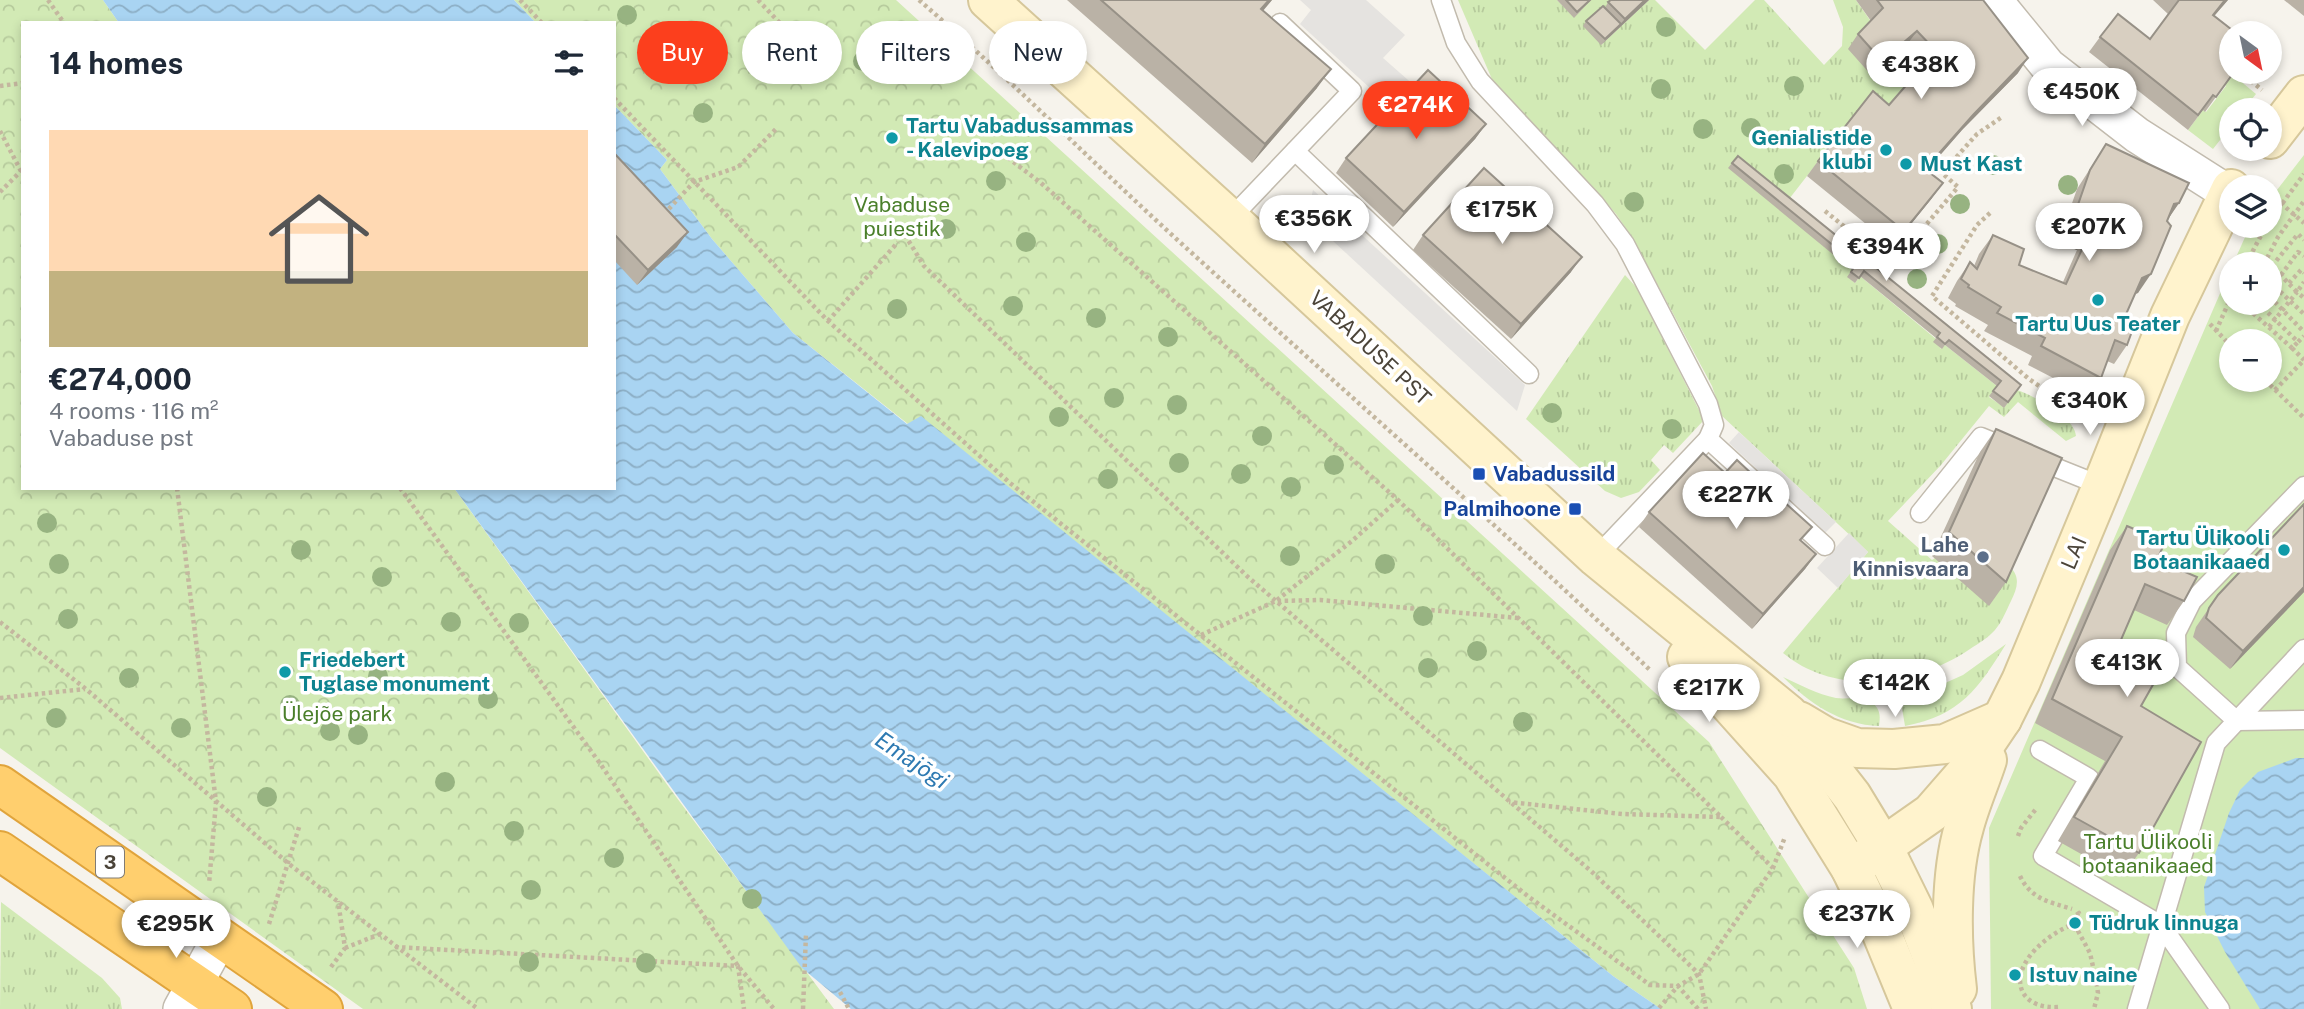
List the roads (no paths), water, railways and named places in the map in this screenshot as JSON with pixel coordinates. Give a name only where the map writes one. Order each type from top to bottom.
[{"type":"highway","name":"3","points":[[0,785],[323,1009]]},
{"type":"highway","points":[[0,851],[187,997],[232,1009]]},
{"type":"main road","name":"VABADUSE PST","points":[[1000,4],[1596,557],[1788,714],[1852,796],[1883,847],[1919,920],[1952,1009]]},
{"type":"main road","points":[[2282,123],[2304,95]]},
{"type":"main road","name":"LAI","points":[[2242,175],[2253,161]]},
{"type":"main road","name":"LAI","points":[[1850,869],[1931,813],[1965,774],[2002,719],[2021,681],[2170,316],[2219,213]]},
{"type":"main road","name":"VABADUSE PST","points":[[1596,557],[1792,774],[1850,869],[1880,929],[1913,1009]]},
{"type":"main road","points":[[1788,714],[1826,737],[1857,748],[1894,749],[1945,744],[2002,719]]},
{"type":"main road","points":[[1960,1009],[1956,977],[1956,876],[1963,828],[2002,719]]},
{"type":"street","points":[[1994,0],[2048,66],[2137,135],[2219,183]]},
{"type":"street","points":[[187,997],[220,938]]},
{"type":"lane","points":[[1441,0],[1456,43],[1480,81],[1612,224],[1632,255],[1708,404],[1713,425],[1708,439],[1596,557]]},
{"type":"lane","points":[[1230,219],[1352,91],[1280,23]]},
{"type":"lane","points":[[1295,151],[1529,374]]},
{"type":"lane","points":[[1920,513],[1981,437],[2102,486]]},
{"type":"lane","points":[[1708,439],[1825,546]]},
{"type":"lane","points":[[2304,486],[2192,601],[2176,633],[2177,667],[2237,721],[2304,720]]},
{"type":"lane","points":[[2137,1009],[2216,743],[2304,649]]},
{"type":"lane","points":[[2040,750],[2088,778],[2043,856],[2161,925],[2220,1009]]},
{"type":"water","points":[[103,0],[514,0],[534,21],[118,21]]},
{"type":"water","name":"Emajõgi","points":[[616,107],[667,160],[660,169],[712,239],[793,333],[907,424],[921,416],[1613,976],[1661,1009],[851,1009],[802,968],[455,490],[616,490]]},
{"type":"water","points":[[2296,758],[2304,758],[2304,1009],[2260,1009],[2225,952],[2205,912],[2204,887],[2229,813],[2240,790],[2258,772]]},
{"type":"place","name":"Tartu Vabadussammas - Kalevipoeg","points":[[892,138]]},
{"type":"place","name":"Genialistide klubi","points":[[1886,150]]},
{"type":"place","name":"Must Kast","points":[[1906,164]]},
{"type":"place","name":"Tartu Uus Teater","points":[[2098,300]]},
{"type":"place","name":"Vabadussild","points":[[1479,474]]},
{"type":"place","name":"Palmihoone","points":[[1575,509]]},
{"type":"place","name":"Tartu Ülikooli Botaanikaaed","points":[[2284,550]]},
{"type":"place","name":"Lahe Kinnisvaara","points":[[1983,557]]},
{"type":"place","name":"Friedebert Tuglase monument","points":[[285,672]]},
{"type":"place","name":"Tüdruk linnuga","points":[[2075,923]]},
{"type":"place","name":"Istuv naine","points":[[2015,975]]},
{"type":"park label","name":"Vabaduse puiestik","points":[[902,217]]},
{"type":"park label","name":"Ülejõe park","points":[[337,714]]},
{"type":"park label","name":"Tartu Ülikooli botaanikaaed","points":[[2148,854]]}]
